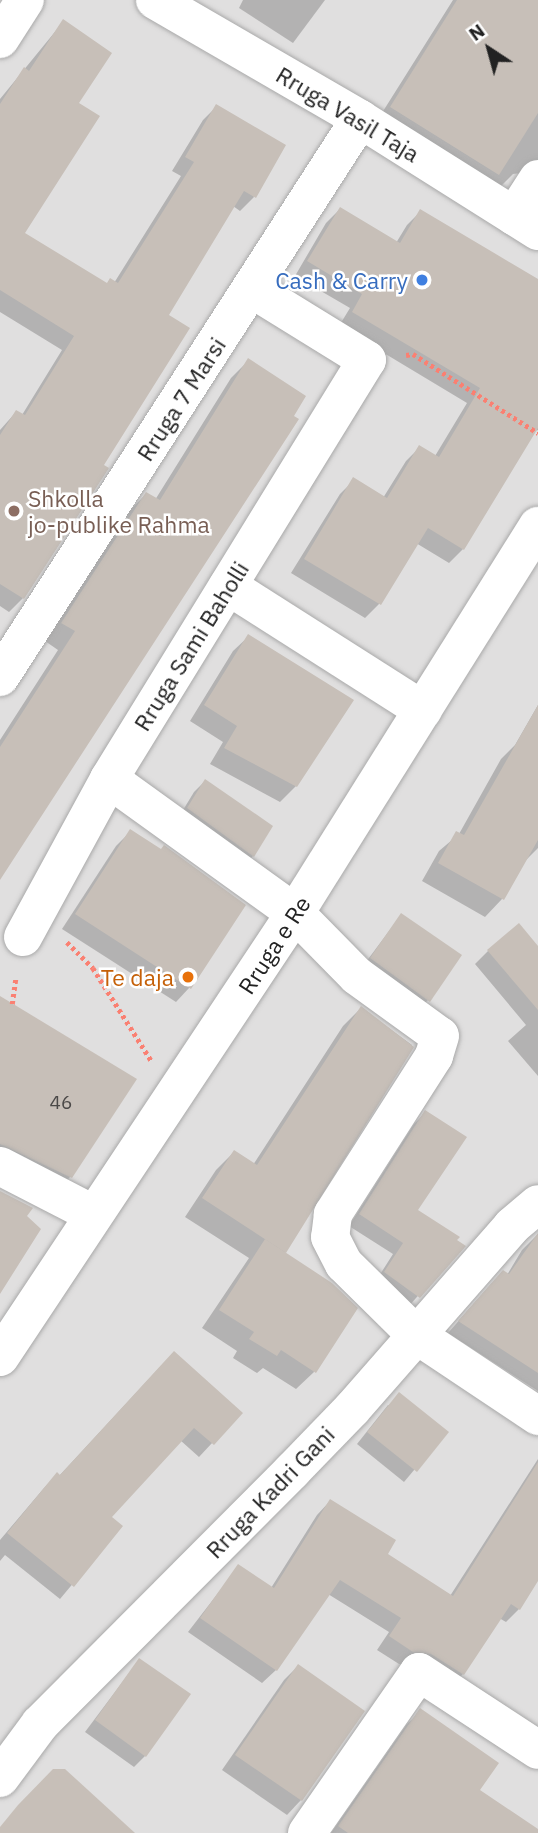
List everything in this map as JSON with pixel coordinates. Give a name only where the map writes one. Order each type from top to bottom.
[{"type":"street","points":[[0,39],[25,0]]},
{"type":"street","name":"Rruga Vasil Taja","points":[[155,0],[360,119],[526,224]]},
{"type":"street","name":"Rruga 7 Marsi","points":[[6,657],[252,289],[360,119]]},
{"type":"street","points":[[526,224],[538,179]]},
{"type":"street","points":[[252,289],[367,360]]},
{"type":"street","name":"Rruga Sami Baholli","points":[[30,924],[109,779],[367,360]]},
{"type":"street","name":"Rruga e Re","points":[[0,1357],[295,913],[538,526]]},
{"type":"street","points":[[228,586],[423,710]]},
{"type":"street","points":[[109,779],[295,913],[357,976],[440,1036],[434,1056],[333,1214],[330,1237],[344,1264],[415,1334],[538,1416]]},
{"type":"street","points":[[0,1166],[93,1214]]},
{"type":"street","name":"Rruga Kadri Gani","points":[[0,1778],[40,1724],[352,1409],[512,1226],[538,1204]]},
{"type":"street","points":[[307,1833],[419,1672],[538,1750]]},
{"type":"path","points":[[367,360],[412,354],[538,433]]},
{"type":"path","points":[[30,924],[93,968],[156,1067]]},
{"type":"shaded area","points":[[0,0],[538,0],[538,1833],[0,1833]]},
{"type":"building","points":[[457,0],[538,0],[538,113],[499,175],[390,107]]},
{"type":"building","points":[[63,19],[112,53],[79,103],[100,116],[25,233],[107,283],[110,278],[118,283],[194,162],[185,157],[216,104],[286,145],[256,198],[244,191],[169,315],[190,328],[104,465],[109,468],[24,599],[0,584],[0,435],[16,410],[25,415],[74,336],[0,290],[0,104],[24,67],[29,71]]},
{"type":"building","points":[[340,207],[400,243],[420,209],[538,279],[538,428],[464,550],[428,528],[381,605],[304,559],[353,477],[387,498],[419,445],[439,457],[480,388],[352,312],[362,294],[307,261]]},
{"type":"building","points":[[248,358],[306,396],[294,416],[299,419],[0,880],[0,747],[75,631],[61,623],[146,492],[160,500]]},
{"type":"building","points":[[248,634],[354,700],[297,787],[224,748],[237,726],[204,705]]},
{"type":"building","points":[[538,705],[538,840],[504,900],[438,863],[456,831],[464,835]]},
{"type":"building","points":[[205,779],[273,826],[254,857],[187,808]]},
{"type":"building","points":[[130,829],[161,849],[164,845],[246,905],[191,989],[75,914]]},
{"type":"building","points":[[401,913],[462,955],[430,1002],[370,958]]},
{"type":"building","points":[[519,923],[538,946],[538,1010],[487,950]]},
{"type":"building","points":[[0,996],[137,1079],[72,1178],[0,1144]]},
{"type":"building","points":[[361,1006],[414,1047],[286,1253],[202,1198],[234,1150],[257,1165]]},
{"type":"building","points":[[425,1110],[467,1137],[418,1210],[460,1237],[457,1240],[466,1246],[420,1298],[384,1272],[403,1243],[359,1214]]},
{"type":"building","points":[[0,1191],[33,1208],[27,1216],[41,1229],[0,1294]]},
{"type":"building","points":[[538,1233],[538,1373],[458,1321],[503,1270],[509,1274]]},
{"type":"building","points":[[265,1239],[332,1283],[358,1308],[316,1373],[281,1350],[277,1356],[249,1339],[254,1332],[219,1310]]},
{"type":"building","points":[[174,1351],[243,1413],[214,1445],[194,1428],[112,1517],[123,1526],[74,1587],[7,1533],[57,1472],[60,1475]]},
{"type":"building","points":[[399,1392],[449,1432],[417,1472],[367,1432]]},
{"type":"building","points":[[538,1462],[538,1581],[520,1610],[511,1604],[464,1675],[431,1654],[413,1652],[389,1636],[401,1618],[340,1580],[277,1671],[200,1618],[238,1564],[274,1588],[330,1499],[396,1540],[388,1554],[453,1596]]},
{"type":"building","points":[[139,1658],[191,1694],[146,1757],[95,1720]]},
{"type":"building","points":[[298,1664],[365,1711],[302,1801],[235,1755]]},
{"type":"building","points":[[420,1708],[499,1763],[480,1790],[538,1829],[538,1833],[348,1833],[338,1826]]},
{"type":"building","points":[[53,1769],[65,1769],[135,1833],[0,1833],[0,1827],[18,1805]]},
{"type":"place","name":"Cash & Carry","points":[[422,280]]},
{"type":"place","name":"Shkolla jo-publike Rahma","points":[[14,511]]},
{"type":"place","name":"Te daja","points":[[188,977]]}]
